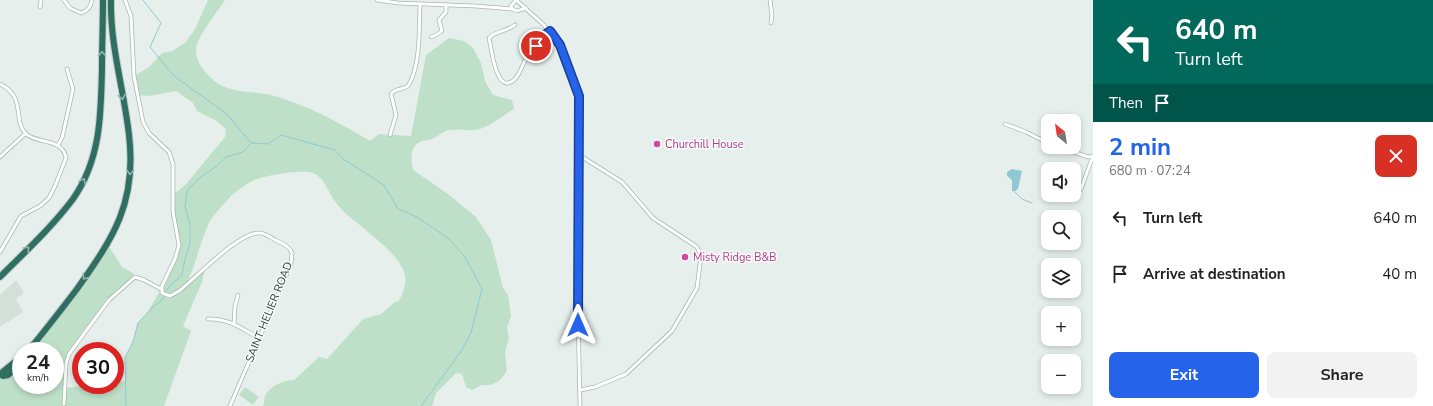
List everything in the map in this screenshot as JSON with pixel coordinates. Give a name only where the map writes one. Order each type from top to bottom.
[{"type":"highway","points":[[0,277],[61,215],[73,198],[92,162],[98,136],[101,113],[103,0]]},
{"type":"highway","points":[[35,342],[103,252],[118,223],[127,195],[130,179],[131,153],[112,30],[111,0]]},
{"type":"highway","points":[[40,342],[57,315]]},
{"type":"highway","points":[[0,374],[12,364]]},
{"type":"highway","points":[[0,374],[3,376],[8,375],[12,372]]},
{"type":"street","points":[[40,7],[41,0]]},
{"type":"street","points":[[64,0],[70,8],[81,12],[88,9],[92,0]]},
{"type":"street","points":[[64,404],[67,358],[110,298],[135,277],[161,289],[175,259],[179,245],[173,212],[173,164],[169,152],[149,133],[143,122],[134,76],[132,19],[125,0]]},
{"type":"street","points":[[377,0],[512,9],[517,11],[526,8]]},
{"type":"street","points":[[512,9],[511,6],[516,0],[550,31],[560,45],[579,96],[578,314],[580,406]]},
{"type":"street","points":[[770,0],[772,15],[771,23]]},
{"type":"street","points":[[390,135],[396,115],[391,94],[395,90],[403,89],[408,86],[415,66],[420,4]]},
{"type":"street","points":[[431,37],[442,31],[439,20],[446,12],[446,5]]},
{"type":"street","points":[[515,25],[507,30],[491,35],[489,38],[494,64],[500,79],[504,82],[510,82],[515,79],[527,56],[538,40],[550,31]]},
{"type":"street","points":[[58,145],[62,138],[73,89],[67,69]]},
{"type":"street","points":[[0,84],[9,89],[14,95],[22,127],[26,133],[31,137],[58,145],[64,150],[66,158],[51,194],[43,205],[27,212],[19,218],[0,252]]},
{"type":"street","points":[[1005,124],[1041,140]]},
{"type":"street","points":[[0,157],[26,133]]},
{"type":"street","points":[[1079,154],[1088,157],[1093,156],[1081,188]]},
{"type":"street","points":[[579,155],[622,182],[653,218],[697,247],[701,256],[697,288],[672,331],[626,374],[595,387],[580,390]]},
{"type":"street","name":"SAINT HELIER ROAD","points":[[161,289],[163,295],[168,296],[179,292],[238,241],[256,233],[269,236],[288,248],[292,253],[292,260],[230,406]]},
{"type":"street","points":[[234,324],[234,306],[238,295]]},
{"type":"street","points":[[208,319],[223,319],[259,338]]},
{"type":"shaded area","points":[[16,280],[24,293],[16,299],[23,312],[0,327],[0,295]]},
{"type":"green space","points":[[208,0],[225,0],[197,44],[196,55],[198,61],[210,77],[220,85],[229,89],[267,94],[294,102],[333,120],[370,141],[379,134],[411,136],[426,55],[449,38],[464,41],[473,48],[481,63],[485,81],[493,95],[512,100],[514,109],[493,123],[480,129],[458,129],[443,132],[432,139],[418,143],[413,149],[412,162],[413,170],[448,194],[476,217],[491,240],[503,288],[508,295],[511,316],[507,328],[509,338],[505,353],[507,370],[499,381],[490,385],[482,385],[472,390],[466,387],[462,374],[456,373],[436,393],[432,406],[263,406],[265,396],[270,389],[281,382],[294,380],[319,357],[327,359],[363,319],[381,314],[395,302],[399,301],[405,283],[404,272],[392,253],[336,203],[319,177],[310,172],[293,172],[265,177],[249,182],[232,195],[210,221],[185,286],[205,270],[202,282],[183,326],[191,331],[164,406],[0,406],[0,374],[12,364],[12,394],[64,394],[64,342],[35,342],[108,245],[122,267],[133,273],[135,277],[113,295],[79,342],[72,342],[72,351],[67,358],[65,388],[72,387],[72,394],[124,394],[126,370],[125,357],[133,342],[138,323],[147,313],[161,289],[179,249],[174,220],[173,195],[186,184],[225,137],[226,129],[215,120],[197,111],[193,103],[176,91],[149,96],[138,95],[134,76],[149,67],[162,53],[172,51],[185,43],[195,29]]},
{"type":"green space","points":[[245,387],[259,397],[253,405],[239,395]]},
{"type":"water","points":[[1012,169],[1022,171],[1018,189],[1015,191],[1012,191],[1012,180],[1007,176],[1007,172]]},
{"type":"waterway","points":[[143,0],[161,23],[150,47],[174,76],[227,114],[251,143],[268,144],[281,135],[335,150],[343,159],[384,185],[398,209],[417,217],[449,239],[465,257],[482,289],[471,333],[460,353],[421,406]]},
{"type":"waterway","points":[[126,406],[125,357],[133,342],[138,323],[154,306],[162,300],[167,289],[182,275],[190,243],[190,224],[185,207],[187,191],[198,179],[217,166],[226,157],[243,152],[250,144]]},
{"type":"waterway","points":[[1014,191],[1022,199],[1032,203]]},
{"type":"place","name":"Churchill House","points":[[657,144]]},
{"type":"place","name":"Misty Ridge B&B","points":[[685,257]]},
{"type":"route","points":[[536,46],[538,40],[550,31],[563,50],[578,92],[580,102],[578,325]]}]
